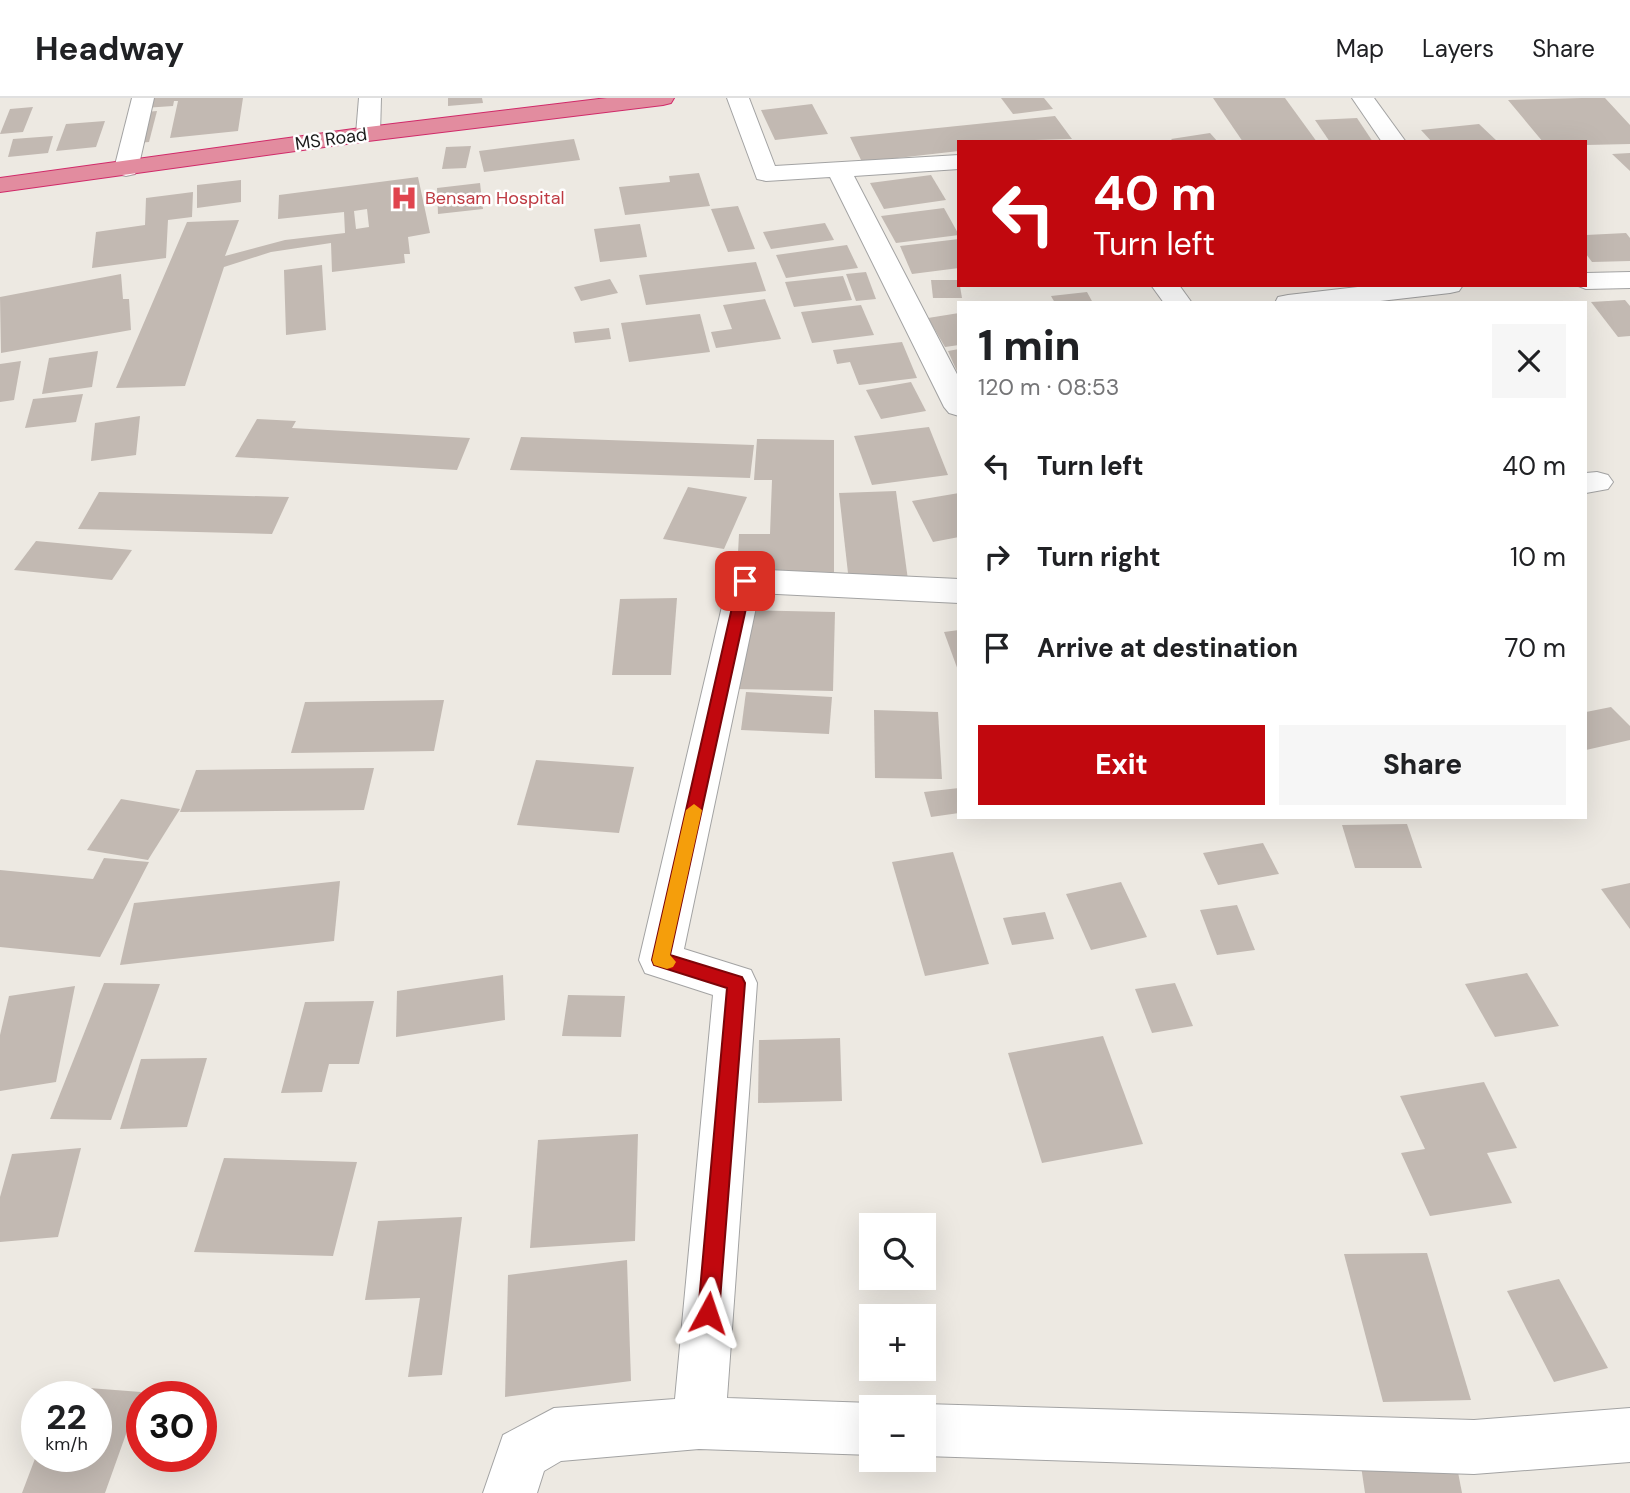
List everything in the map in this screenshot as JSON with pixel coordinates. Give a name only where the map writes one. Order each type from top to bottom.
[{"type":"highway","name":"MS Road","points":[[0,185],[369,134],[663,98]]},
{"type":"street","points":[[126,169],[143,98]]},
{"type":"street","points":[[369,134],[370,98]]},
{"type":"street","points":[[738,98],[766,174],[957,162]]},
{"type":"street","points":[[1363,98],[1393,140]]},
{"type":"street","points":[[839,170],[957,403]]},
{"type":"street","points":[[1587,281],[1630,281]]},
{"type":"street","points":[[1166,287],[1177,301]]},
{"type":"street","points":[[1306,301],[1432,287]]},
{"type":"street","points":[[699,1423],[736,983],[660,960],[745,581],[957,591]]},
{"type":"street","points":[[510,1493],[522,1454],[554,1435],[699,1423],[859,1429]]},
{"type":"street","points":[[936,1430],[1474,1447],[1630,1434]]},
{"type":"building","points":[[147,98],[243,98],[238,131],[170,138],[178,101],[174,101],[173,106],[144,108]]},
{"type":"building","points":[[448,98],[482,98],[483,103],[448,106]]},
{"type":"building","points":[[1001,98],[1044,98],[1053,109],[1013,114]]},
{"type":"building","points":[[1213,98],[1285,98],[1316,140],[1242,140]]},
{"type":"building","points":[[1605,98],[1630,125],[1630,144],[1587,145],[1587,140],[1541,140],[1508,100]]},
{"type":"building","points":[[812,104],[828,134],[775,140],[761,110]]},
{"type":"building","points":[[33,107],[23,132],[0,134],[10,109]]},
{"type":"building","points":[[157,111],[149,142],[126,144],[134,113]]},
{"type":"building","points":[[1055,116],[1072,139],[957,140],[957,151],[862,162],[850,137]]},
{"type":"building","points":[[1357,118],[1372,140],[1329,140],[1315,120]]},
{"type":"building","points":[[105,121],[96,147],[56,151],[66,124]]},
{"type":"building","points":[[1479,124],[1496,140],[1430,140],[1421,130]]},
{"type":"building","points":[[1210,133],[1216,140],[1172,140]]},
{"type":"building","points":[[53,136],[48,153],[8,157],[13,139]]},
{"type":"building","points":[[574,139],[580,160],[484,172],[479,151]]},
{"type":"building","points":[[471,146],[466,168],[442,169],[446,147]]},
{"type":"building","points":[[1630,153],[1630,171],[1612,154]]},
{"type":"building","points":[[699,173],[710,206],[625,215],[619,187],[670,182],[669,176]]},
{"type":"building","points":[[931,175],[946,200],[884,209],[870,183]]},
{"type":"building","points":[[418,177],[430,233],[408,237],[410,254],[404,254],[405,263],[332,272],[331,243],[271,252],[224,267],[185,386],[116,388],[187,222],[239,220],[225,256],[285,240],[345,233],[344,212],[278,219],[279,195]],"holes":[[[367,209],[369,227],[356,229],[354,211]]]},
{"type":"building","points":[[241,180],[241,202],[197,208],[197,185]]},
{"type":"building","points":[[480,183],[483,209],[438,214],[437,188]]},
{"type":"building","points":[[193,192],[192,217],[168,220],[166,258],[92,268],[96,232],[145,225],[146,198]]},
{"type":"building","points":[[738,206],[755,249],[728,252],[711,209]]},
{"type":"building","points":[[944,208],[957,235],[896,243],[881,216]]},
{"type":"building","points":[[825,223],[834,240],[771,249],[763,232]]},
{"type":"building","points":[[640,224],[647,257],[600,262],[594,229]]},
{"type":"building","points":[[1626,233],[1630,238],[1630,261],[1592,262],[1587,255],[1587,235]]},
{"type":"building","points":[[957,239],[957,268],[912,274],[900,246]]},
{"type":"building","points":[[847,245],[858,268],[786,278],[776,255]]},
{"type":"building","points":[[756,262],[766,291],[646,305],[639,275]]},
{"type":"building","points":[[322,265],[326,330],[286,335],[284,270]]},
{"type":"building","points":[[866,272],[876,299],[856,301],[846,274]]},
{"type":"building","points":[[121,274],[123,299],[129,299],[131,330],[1,353],[0,297]]},
{"type":"building","points":[[843,276],[852,300],[794,307],[785,282]]},
{"type":"building","points":[[610,279],[618,293],[581,301],[574,287]]},
{"type":"building","points":[[931,280],[957,280],[962,298],[933,298]]},
{"type":"building","points":[[1087,292],[1092,301],[1054,301],[1051,296]]},
{"type":"building","points":[[765,299],[781,339],[716,348],[711,332],[732,329],[723,305]]},
{"type":"building","points":[[1625,300],[1630,306],[1630,336],[1618,337],[1591,302]]},
{"type":"building","points":[[861,305],[874,335],[812,343],[801,312]]},
{"type":"building","points":[[957,313],[957,345],[945,347],[928,318]]},
{"type":"building","points":[[700,314],[710,352],[629,362],[621,323]]},
{"type":"building","points":[[609,328],[611,339],[575,343],[573,332]]},
{"type":"building","points":[[902,342],[917,378],[859,385],[850,362],[837,364],[833,350]]},
{"type":"building","points":[[957,349],[957,371],[948,351]]},
{"type":"building","points":[[98,351],[92,387],[42,394],[49,358]]},
{"type":"building","points":[[21,361],[14,400],[0,402],[0,364]]},
{"type":"building","points":[[911,382],[926,411],[881,419],[866,390]]},
{"type":"building","points":[[83,394],[76,422],[25,428],[33,399]]},
{"type":"building","points":[[140,416],[136,455],[91,461],[95,423]]},
{"type":"building","points":[[257,419],[296,421],[292,428],[470,438],[457,470],[235,457]]},
{"type":"building","points":[[929,427],[948,475],[872,485],[854,436]]},
{"type":"building","points":[[521,437],[754,445],[750,478],[510,470]]},
{"type":"building","points":[[757,439],[834,440],[834,572],[737,571],[739,534],[770,534],[772,480],[754,480]]},
{"type":"building","points":[[688,487],[747,497],[724,549],[663,539]]},
{"type":"building","points":[[896,491],[908,580],[849,582],[839,493]]},
{"type":"building","points":[[99,492],[289,497],[272,534],[78,529]]},
{"type":"building","points":[[957,493],[957,537],[933,542],[912,501]]},
{"type":"building","points":[[36,541],[132,550],[112,580],[14,570]]},
{"type":"building","points":[[677,598],[671,675],[612,675],[620,599]]},
{"type":"building","points":[[741,610],[835,612],[833,691],[733,689]]},
{"type":"building","points":[[957,630],[957,668],[944,632]]},
{"type":"building","points":[[746,692],[832,697],[829,734],[741,730]]},
{"type":"building","points":[[444,700],[434,751],[291,753],[305,702]]},
{"type":"building","points":[[1611,707],[1630,726],[1630,740],[1587,750],[1587,712]]},
{"type":"building","points":[[874,710],[938,712],[942,779],[875,778]]},
{"type":"building","points":[[536,760],[634,767],[619,833],[517,825]]},
{"type":"building","points":[[374,768],[364,810],[180,812],[196,770]]},
{"type":"building","points":[[957,788],[957,813],[931,817],[924,792]]},
{"type":"building","points":[[121,799],[180,809],[148,860],[87,850]]},
{"type":"building","points":[[1407,824],[1422,868],[1355,868],[1342,825]]},
{"type":"building","points":[[1263,843],[1279,874],[1218,885],[1203,853]]},
{"type":"building","points":[[953,852],[989,964],[925,976],[892,862]]},
{"type":"building","points":[[104,858],[149,862],[100,957],[0,947],[0,870],[93,879]]},
{"type":"building","points":[[340,881],[334,941],[120,965],[134,903]]},
{"type":"building","points":[[1121,882],[1147,937],[1091,950],[1066,894]]},
{"type":"building","points":[[1630,883],[1630,929],[1601,889]]},
{"type":"building","points":[[1237,905],[1255,950],[1217,955],[1200,910]]},
{"type":"building","points":[[1045,912],[1054,939],[1012,945],[1003,918]]},
{"type":"building","points":[[1527,973],[1559,1026],[1495,1037],[1465,984]]},
{"type":"building","points":[[503,975],[505,1020],[396,1037],[397,991]]},
{"type":"building","points":[[104,983],[160,984],[111,1120],[50,1119]]},
{"type":"building","points":[[1175,983],[1193,1026],[1152,1033],[1135,989]]},
{"type":"building","points":[[75,986],[56,1082],[0,1091],[0,1035],[9,996]]},
{"type":"building","points":[[568,995],[625,996],[621,1037],[562,1036]]},
{"type":"building","points":[[374,1001],[359,1064],[329,1064],[322,1092],[281,1093],[305,1002]]},
{"type":"building","points":[[1103,1036],[1143,1144],[1042,1163],[1008,1053]]},
{"type":"building","points":[[840,1038],[842,1101],[758,1103],[759,1040]]},
{"type":"building","points":[[207,1058],[187,1127],[120,1129],[141,1059]]},
{"type":"building","points":[[1484,1082],[1517,1148],[1487,1153],[1512,1203],[1430,1216],[1401,1153],[1425,1149],[1400,1096]]},
{"type":"building","points":[[638,1134],[635,1241],[530,1248],[538,1140]]},
{"type":"building","points":[[81,1148],[58,1237],[0,1242],[0,1197],[12,1154]]},
{"type":"building","points":[[224,1158],[357,1162],[333,1256],[194,1252]]},
{"type":"building","points":[[462,1217],[442,1375],[408,1377],[420,1298],[365,1300],[378,1221]]},
{"type":"building","points":[[1427,1253],[1471,1400],[1383,1402],[1344,1254]]},
{"type":"building","points":[[627,1260],[631,1381],[505,1397],[508,1275]]},
{"type":"building","points":[[1559,1279],[1608,1368],[1554,1382],[1507,1291]]},
{"type":"building","points":[[112,1390],[126,1391],[126,1434],[105,1493],[22,1493],[30,1472],[112,1472]]},
{"type":"building","points":[[1360,1459],[1457,1467],[1462,1493],[1365,1493]]},
{"type":"slow traffic","points":[[667,962],[660,960],[694,810]]},
{"type":"place","name":"Bensam Hospital","points":[[404,198]]},
{"type":"route","points":[[708,1313],[736,983],[660,960],[745,581]]}]
